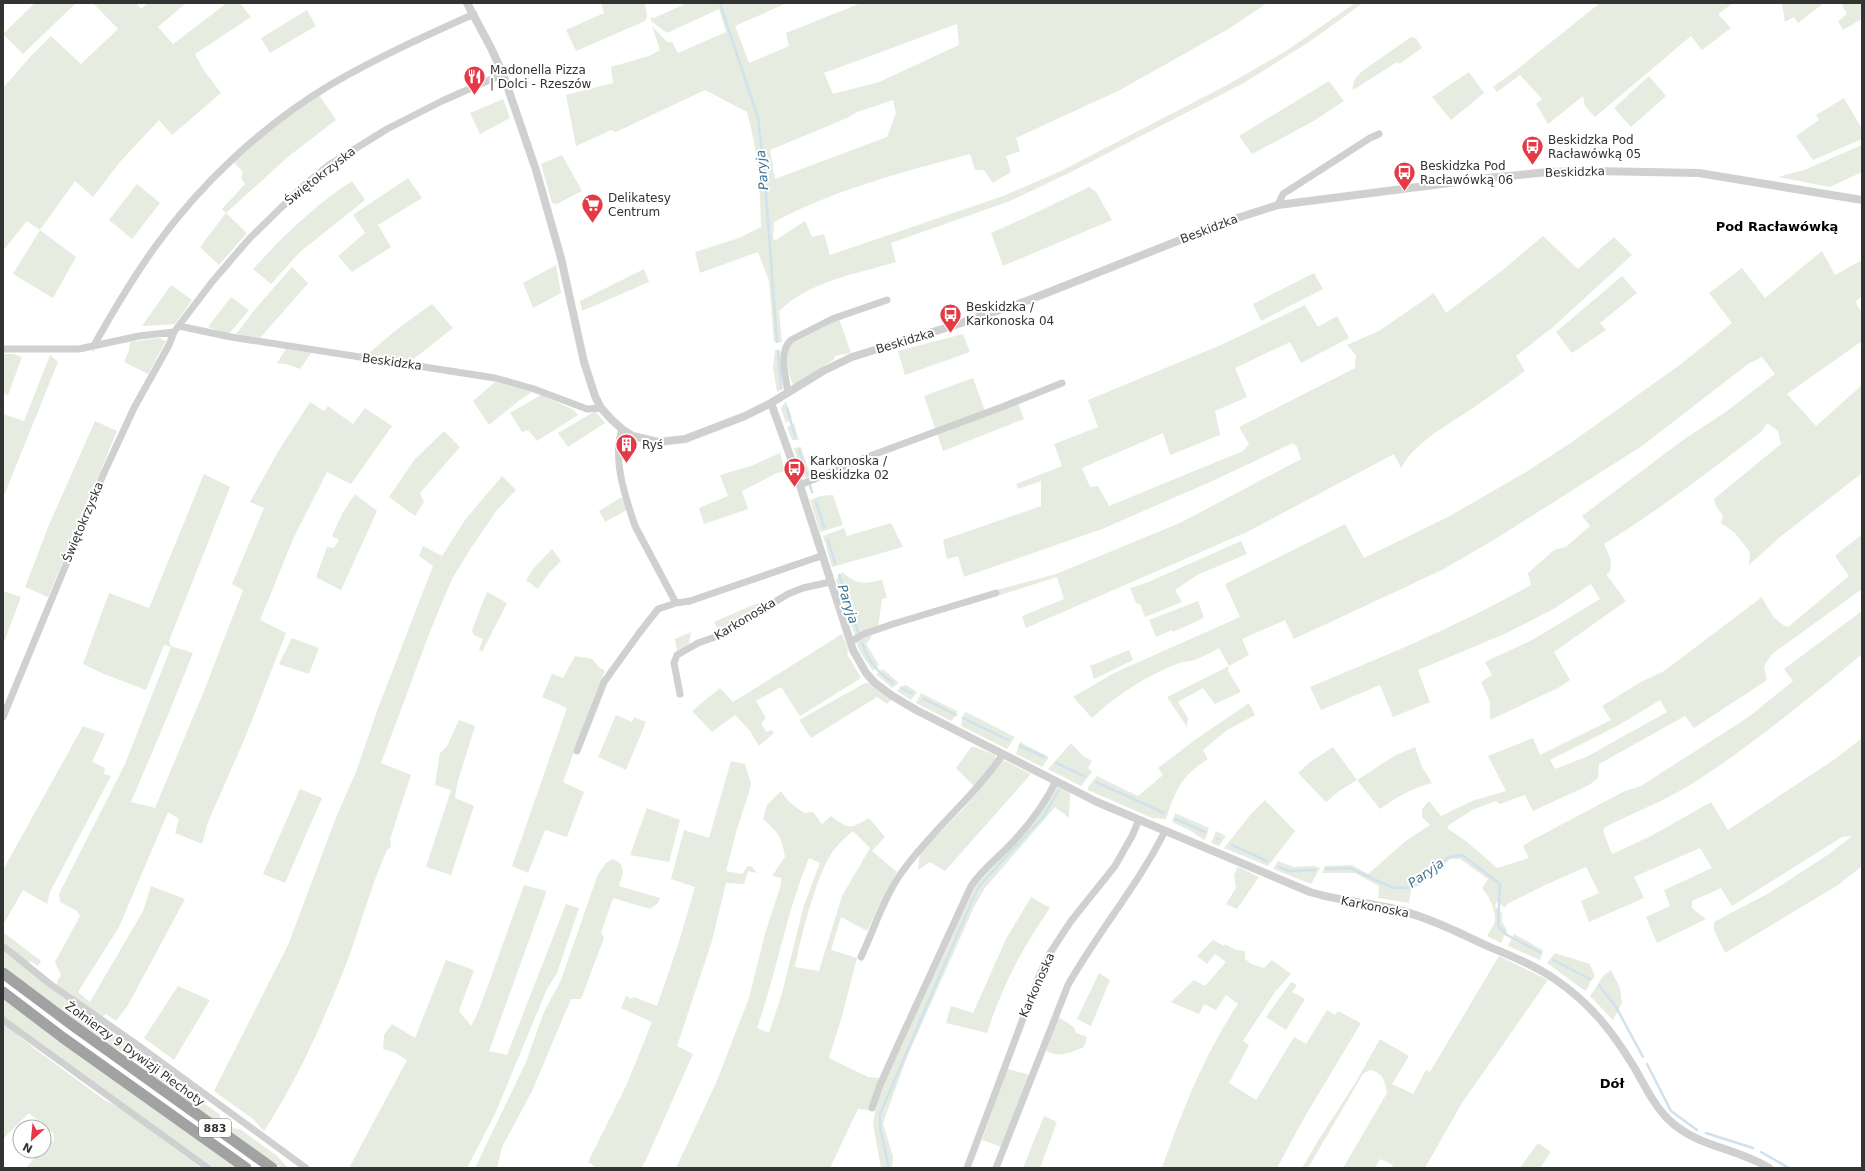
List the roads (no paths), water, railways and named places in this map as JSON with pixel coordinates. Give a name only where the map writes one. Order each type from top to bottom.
[{"type":"highway","name":"Żołnierzy 9 Dywizji Piechoty","points":[[3,973],[134,1070],[272,1168]]},
{"type":"highway","name":"883","points":[[3,992],[62,1037],[246,1168]]},
{"type":"street","name":"Beskidzka","points":[[467,3],[474,14],[503,74],[551,219],[562,258],[586,373],[595,396],[601,408],[622,429],[646,440],[658,442],[680,440],[704,433],[771,403],[823,371],[852,357],[1029,300],[1228,221],[1278,205],[1541,173],[1613,170],[1717,175],[1862,200]]},
{"type":"street","points":[[92,347],[156,245],[188,205],[223,168],[260,134],[329,85],[388,53],[474,14]]},
{"type":"street","name":"Świętokrzyska","points":[[3,717],[103,475],[134,408],[177,329],[212,282],[248,240],[289,199],[329,166],[387,129],[442,101],[503,74]]},
{"type":"street","points":[[1278,205],[1283,194],[1370,138],[1379,134]]},
{"type":"street","points":[[788,393],[784,354],[786,345],[791,340],[832,319],[887,300]]},
{"type":"street","name":"Beskidzka","points":[[3,350],[66,350],[92,347],[177,329],[483,376],[534,389],[587,409],[601,408]]},
{"type":"street","points":[[800,485],[870,456],[1062,383]]},
{"type":"street","name":"Karkonoska","points":[[771,403],[800,485],[830,582],[858,662],[866,673],[888,693],[916,710],[1097,802],[1139,820],[1310,892],[1337,900],[1411,913],[1456,931],[1519,960],[1554,979],[1585,1002],[1611,1031],[1654,1101],[1668,1119],[1681,1130],[1697,1139],[1754,1160],[1769,1168]]},
{"type":"street","points":[[622,429],[618,446],[619,463],[635,526],[676,603]]},
{"type":"street","points":[[577,751],[604,682],[658,609],[676,603],[690,601],[822,556]]},
{"type":"street","name":"Karkonoska","points":[[680,694],[674,663],[680,652],[698,643],[718,636],[795,590],[830,582]]},
{"type":"street","points":[[850,642],[864,634],[893,624],[996,593]]},
{"type":"street","points":[[861,956],[882,908],[902,872],[928,841],[959,808],[1003,754]]},
{"type":"street","points":[[872,1108],[897,1046],[971,886],[982,871],[1007,848],[1030,823],[1046,801],[1056,781]]},
{"type":"street","name":"Karkonoska","points":[[967,1168],[1039,976],[1050,953],[1071,921],[1115,866],[1139,820]]},
{"type":"street","points":[[996,1168],[1068,985],[1138,878],[1165,831]]},
{"type":"street","points":[[3,946],[50,984],[145,1050],[306,1168]]},
{"type":"street","points":[[3,1020],[208,1168]]},
{"type":"waterway","name":"Paryja","points":[[720,3],[758,118],[765,181],[777,342]]},
{"type":"waterway","name":"Paryja","points":[[778,351],[781,388]]},
{"type":"waterway","name":"Paryja","points":[[787,408],[795,437]]},
{"type":"waterway","name":"Paryja","points":[[799,450],[807,475]]},
{"type":"waterway","name":"Paryja","points":[[810,485],[812,492]]},
{"type":"waterway","name":"Paryja","points":[[816,502],[824,527]]},
{"type":"waterway","name":"Paryja","points":[[828,540],[835,563]]},
{"type":"waterway","name":"Paryja","points":[[839,575],[858,632]]},
{"type":"waterway","name":"Paryja","points":[[862,643],[874,666],[893,683]]},
{"type":"waterway","name":"Paryja","points":[[901,688],[911,693]]},
{"type":"waterway","name":"Paryja","points":[[924,699],[956,715]]},
{"type":"waterway","name":"Paryja","points":[[963,718],[1008,740]]},
{"type":"waterway","name":"Paryja","points":[[1020,746],[1044,757]]},
{"type":"waterway","name":"Paryja","points":[[1056,763],[1084,776]]},
{"type":"waterway","name":"Paryja","points":[[1096,782],[1164,813]]},
{"type":"waterway","points":[[889,1168],[880,1127],[880,1114],[972,901],[980,885],[1043,817],[1059,790]]},
{"type":"waterway","name":"Paryja","points":[[1176,819],[1205,832]]},
{"type":"waterway","name":"Paryja","points":[[1232,845],[1267,861]]},
{"type":"waterway","name":"Paryja","points":[[1326,869],[1350,868],[1393,888],[1402,888],[1411,887],[1449,857],[1462,855],[1500,884],[1498,926],[1507,935],[1541,953]]},
{"type":"waterway","name":"Paryja","points":[[1279,867],[1288,871],[1315,870]]},
{"type":"waterway","name":"Paryja","points":[[1553,960],[1590,979]]},
{"type":"waterway","name":"Paryja","points":[[1599,985],[1616,1007],[1643,1057]]},
{"type":"waterway","name":"Paryja","points":[[1647,1064],[1671,1111],[1697,1130]]},
{"type":"waterway","name":"Paryja","points":[[1706,1133],[1753,1148]]},
{"type":"waterway","name":"Paryja","points":[[1761,1152],[1789,1168]]},
{"type":"place","name":"Madonella Pizza | Dolci - Rzeszów","points":[[475,96]]},
{"type":"place","name":"Beskidzka Pod Racławówką 05","points":[[1532,166]]},
{"type":"place","name":"Beskidzka Pod Racławówką 06","points":[[1405,192]]},
{"type":"place","name":"Delikatesy Centrum","points":[[592,224]]},
{"type":"place","name":"Beskidzka / Karkonoska 04","points":[[951,334]]},
{"type":"place","name":"Ryś","points":[[627,464]]},
{"type":"place","name":"Karkonoska / Beskidzka 02","points":[[795,488]]},
{"type":"district","name":"Pod Racławówką","points":[[1777,226]]},
{"type":"district","name":"Dół","points":[[1612,1083]]}]
